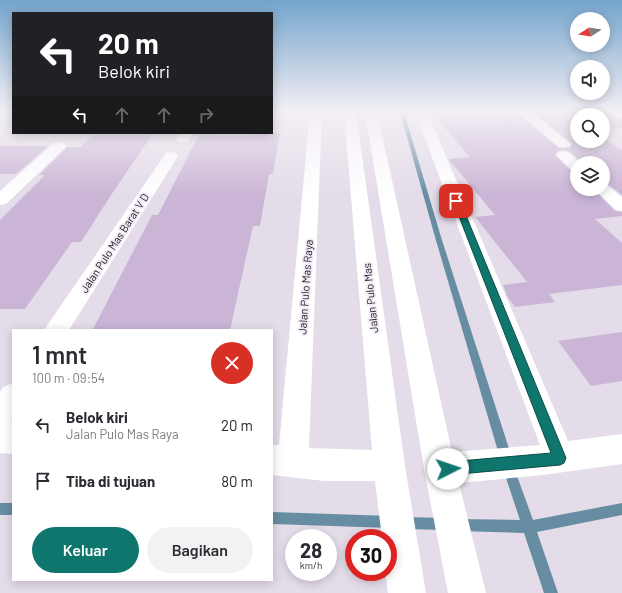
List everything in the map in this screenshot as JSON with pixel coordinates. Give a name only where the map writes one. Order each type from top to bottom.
[{"type":"street","name":"Jalan Pulo Mas Raya","points":[[283,461],[313,140]]},
{"type":"street","name":"Jalan Pulo Mas","points":[[353,140],[383,472],[406,593]]},
{"type":"street","points":[[377,140],[446,471],[466,592]]},
{"type":"street","points":[[431,140],[547,459]]},
{"type":"street","points":[[552,140],[570,158]]},
{"type":"street","points":[[0,200],[59,146]]},
{"type":"street","name":"Jalan Pulo Mas Barat V D","points":[[57,329],[171,156]]},
{"type":"street","points":[[610,196],[622,206]]},
{"type":"street","points":[[0,416],[12,398]]},
{"type":"street","points":[[0,438],[12,440]]},
{"type":"street","points":[[446,471],[622,449]]},
{"type":"street","points":[[283,461],[383,472]]},
{"type":"building","points":[[88,140],[149,140],[81,242],[72,242],[25,309],[0,309],[0,220],[45,175],[39,175],[67,147],[81,147]]},
{"type":"building","points":[[197,140],[279,140],[273,174],[269,174],[260,226],[253,226],[230,329],[93,329],[152,215],[158,215]]},
{"type":"building","points":[[455,140],[549,140],[559,148],[569,148],[570,147],[570,148],[610,148],[610,142],[622,150],[622,195],[610,186],[610,156],[574,156],[569,151],[563,150],[558,151],[555,155],[570,170],[570,196],[600,196],[615,211],[622,212],[622,216],[595,219],[622,243],[622,285],[549,294],[555,302],[515,307],[507,296],[503,285],[527,282],[475,217],[495,215],[449,159],[470,157]]},
{"type":"building","points":[[0,146],[48,146],[16,174],[0,174]]},
{"type":"building","points":[[622,332],[622,381],[591,386],[558,341]]},
{"type":"waterway","points":[[410,140],[438,237],[506,458]]},
{"type":"waterway","points":[[509,469],[529,527]]},
{"type":"waterway","points":[[0,509],[12,509]]},
{"type":"waterway","points":[[529,527],[622,509]]},
{"type":"waterway","points":[[273,518],[391,522]]},
{"type":"waterway","points":[[405,523],[445,524]]},
{"type":"waterway","points":[[459,525],[529,527]]},
{"type":"waterway","points":[[529,527],[551,593]]},
{"type":"route","points":[[448,469],[560,458],[456,201]]}]
